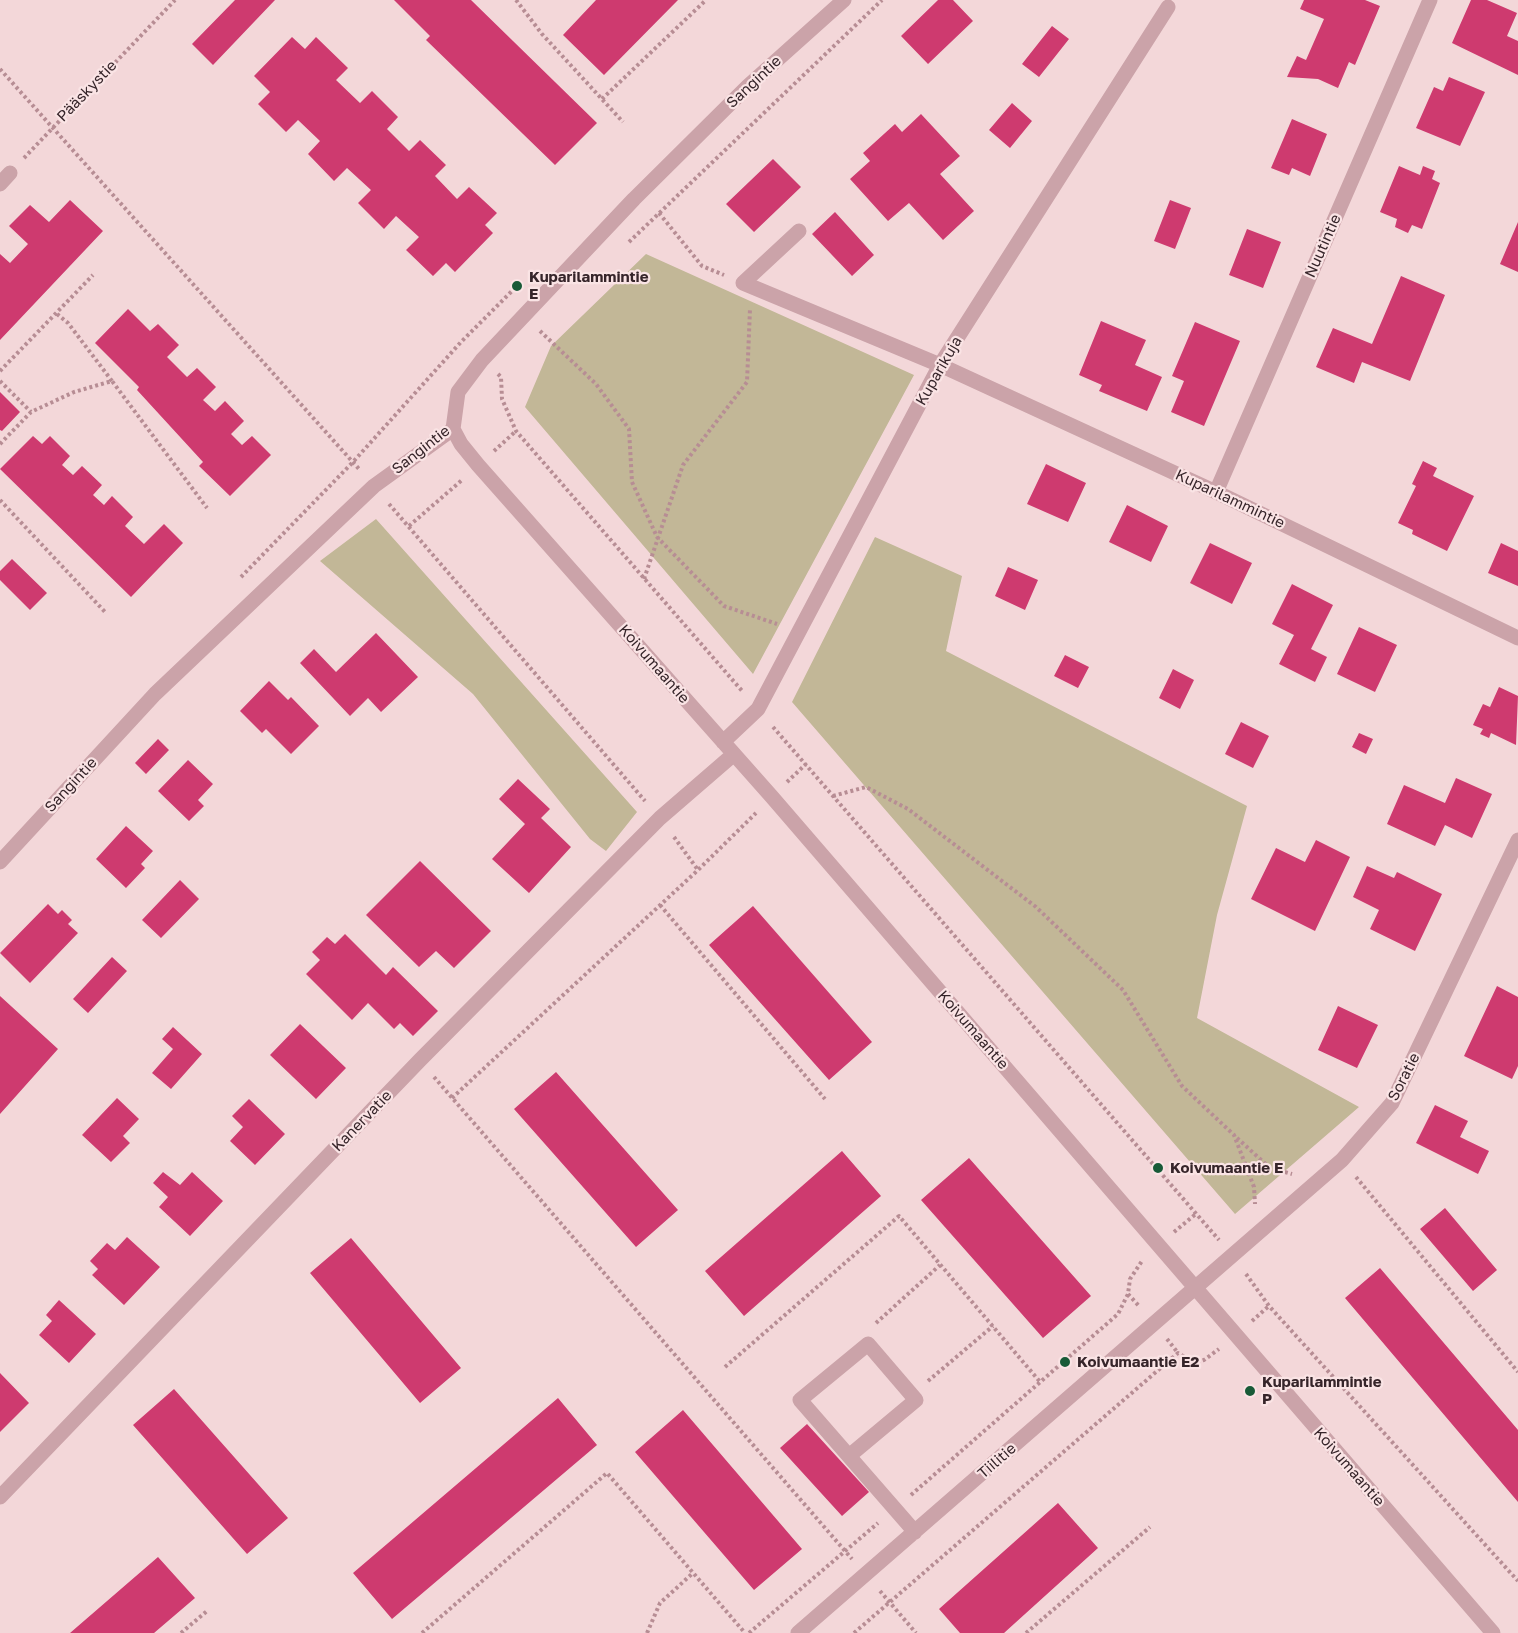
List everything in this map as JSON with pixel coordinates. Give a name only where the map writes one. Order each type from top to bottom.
[{"type":"street","name":"Sangintie","points":[[0,862],[154,694],[374,486],[453,429],[458,392],[482,360],[633,199],[748,86],[844,0]]},
{"type":"street","name":"Nuutintie","points":[[1216,492],[1430,0]]},
{"type":"street","name":"Kuparikuja","points":[[723,742],[758,709],[940,365],[1168,7]]},
{"type":"street","points":[[749,285],[799,231]]},
{"type":"street","name":"Kuparilammintie","points":[[749,285],[940,365],[1216,492],[1518,638]]},
{"type":"street","name":"Koivumaantie","points":[[453,429],[461,444],[478,465],[772,797],[1493,1633]]},
{"type":"street","name":"Kanervatie","points":[[0,1497],[420,1060],[660,818],[734,754]]},
{"type":"street","name":"Soratie","points":[[1197,1289],[1342,1160],[1392,1103],[1518,840]]},
{"type":"street","name":"Tiilitie","points":[[798,1633],[1197,1289]]},
{"type":"street","points":[[849,1456],[916,1400],[868,1344],[800,1400],[915,1532]]},
{"type":"path","name":"Pääskystie","points":[[5,178],[175,0]]},
{"type":"path","points":[[516,0],[542,34],[622,122]]},
{"type":"path","points":[[602,99],[705,0]]},
{"type":"path","points":[[626,244],[882,0]]},
{"type":"path","points":[[0,69],[374,486],[660,818],[698,870]]},
{"type":"path","points":[[644,579],[683,465],[747,382],[749,285],[702,266],[659,213]]},
{"type":"path","points":[[0,371],[93,275]]},
{"type":"path","points":[[239,579],[353,462],[461,342],[525,277]]},
{"type":"path","points":[[57,314],[68,323],[207,508]]},
{"type":"path","points":[[543,324],[537,329],[596,384],[629,429],[632,482],[657,537],[724,606],[799,632]]},
{"type":"path","points":[[461,342],[501,377]]},
{"type":"path","points":[[506,367],[501,377],[502,399],[516,431],[1197,1213],[1269,1306],[1518,1581]]},
{"type":"path","points":[[0,381],[31,412]]},
{"type":"path","points":[[0,444],[31,412],[74,392],[112,381]]},
{"type":"path","points":[[0,500],[105,612]]},
{"type":"path","points":[[452,1098],[698,870],[806,764]]},
{"type":"path","points":[[833,796],[866,787],[908,809],[1036,907],[1123,990],[1182,1086],[1270,1168],[1319,1181]]},
{"type":"path","points":[[660,905],[825,1099]]},
{"type":"path","points":[[420,1060],[916,1633]]},
{"type":"path","points":[[1234,1136],[1254,1187],[1257,1235]]},
{"type":"path","points":[[1342,1160],[1518,1372]]},
{"type":"path","points":[[422,1633],[607,1473],[747,1633],[1041,1383],[1118,1314],[1137,1266],[1197,1213]]},
{"type":"path","points":[[725,1367],[899,1216],[1041,1383]]},
{"type":"path","points":[[868,1344],[877,1322],[940,1265]]},
{"type":"path","points":[[854,1633],[1178,1353],[1195,1363],[1204,1360],[1269,1306]]},
{"type":"path","points":[[912,1395],[993,1326]]},
{"type":"path","points":[[1026,1633],[1150,1527]]},
{"type":"path","points":[[647,1633],[660,1603],[694,1573]]},
{"type":"path","points":[[181,1633],[207,1611]]},
{"type":"shaded area","points":[[646,254],[914,375],[753,674],[525,407],[551,346]]},
{"type":"shaded area","points":[[376,519],[637,812],[606,851],[590,839],[473,694],[320,561]]},
{"type":"shaded area","points":[[875,537],[962,576],[946,651],[1247,806],[1217,915],[1197,1018],[1359,1107],[1235,1214],[792,702]]},
{"type":"building","points":[[235,0],[275,0],[213,65],[192,44]]},
{"type":"building","points":[[394,0],[471,0],[597,123],[555,165],[426,40],[430,36]]},
{"type":"building","points":[[596,0],[678,0],[604,75],[563,35]]},
{"type":"building","points":[[938,0],[953,0],[973,21],[928,64],[901,36]]},
{"type":"building","points":[[1304,0],[1365,0],[1380,6],[1355,65],[1349,62],[1338,88],[1318,79],[1287,77],[1297,56],[1306,60],[1324,19],[1300,9]]},
{"type":"building","points":[[1471,0],[1487,0],[1517,13],[1507,36],[1518,41],[1518,75],[1452,43]]},
{"type":"building","points":[[1052,26],[1069,39],[1039,77],[1022,64]]},
{"type":"building","points":[[292,37],[305,49],[316,37],[348,68],[336,80],[360,103],[372,91],[398,117],[387,129],[409,151],[420,140],[446,165],[435,176],[457,199],[469,187],[497,213],[485,225],[493,233],[455,272],[446,263],[433,276],[406,250],[419,237],[396,216],[384,229],[358,203],[371,190],[347,168],[334,181],[308,154],[320,141],[298,120],[286,132],[258,104],[270,92],[254,76]]},
{"type":"building","points":[[1449,77],[1485,92],[1460,146],[1416,128],[1434,87],[1443,91]]},
{"type":"building","points":[[1012,103],[1032,121],[1010,148],[989,130]]},
{"type":"building","points":[[921,114],[960,156],[940,174],[974,211],[943,240],[909,203],[888,221],[850,179],[870,161],[863,153],[895,124],[902,132]]},
{"type":"building","points":[[1292,119],[1327,134],[1310,176],[1292,168],[1289,175],[1271,168]]},
{"type":"building","points":[[773,159],[801,187],[754,232],[726,204]]},
{"type":"building","points":[[1399,166],[1420,175],[1423,166],[1435,171],[1432,179],[1440,183],[1422,229],[1412,225],[1408,233],[1395,227],[1397,219],[1380,212]]},
{"type":"building","points":[[70,200],[103,231],[0,340],[0,254],[10,263],[28,244],[9,226],[30,205],[49,222]]},
{"type":"building","points":[[1170,200],[1191,208],[1175,249],[1154,241]]},
{"type":"building","points":[[835,212],[874,255],[852,276],[812,234]]},
{"type":"building","points":[[1518,222],[1518,272],[1500,264]]},
{"type":"building","points":[[1247,229],[1281,242],[1263,288],[1229,275]]},
{"type":"building","points":[[1401,276],[1445,295],[1410,381],[1362,362],[1354,383],[1316,367],[1333,328],[1372,344]]},
{"type":"building","points":[[128,309],[150,331],[158,324],[179,345],[167,357],[187,377],[197,368],[216,387],[203,400],[215,411],[225,401],[244,421],[231,434],[242,445],[252,436],[271,455],[230,496],[199,466],[203,462],[137,390],[139,387],[95,343]]},
{"type":"building","points":[[1101,321],[1146,340],[1135,365],[1162,377],[1147,411],[1099,391],[1102,385],[1079,375]]},
{"type":"building","points":[[1195,322],[1240,341],[1204,426],[1171,412],[1184,381],[1172,376]]},
{"type":"building","points":[[0,392],[20,412],[2,431],[0,430]]},
{"type":"building","points":[[33,436],[42,444],[50,436],[70,456],[62,465],[73,475],[82,466],[102,485],[93,495],[104,505],[112,496],[133,517],[125,526],[144,544],[164,524],[183,543],[131,597],[0,469]]},
{"type":"building","points":[[1423,461],[1437,468],[1433,476],[1474,496],[1447,551],[1412,534],[1413,530],[1398,523],[1416,486],[1412,484]]},
{"type":"building","points":[[1046,464],[1086,483],[1068,522],[1027,504]]},
{"type":"building","points":[[1127,505],[1168,526],[1151,562],[1109,542]]},
{"type":"building","points":[[1210,543],[1252,563],[1232,604],[1190,583]]},
{"type":"building","points":[[1501,543],[1518,551],[1518,586],[1488,573]]},
{"type":"building","points":[[12,559],[47,593],[30,610],[0,580],[0,571]]},
{"type":"building","points":[[1008,567],[1038,580],[1025,610],[995,596]]},
{"type":"building","points":[[1292,584],[1333,605],[1311,649],[1327,657],[1315,682],[1279,664],[1294,635],[1272,624]]},
{"type":"building","points":[[1359,627],[1397,645],[1375,692],[1337,674]]},
{"type":"building","points":[[376,633],[418,677],[381,712],[368,698],[350,716],[300,663],[314,649],[336,672]]},
{"type":"building","points":[[1065,655],[1089,667],[1078,688],[1054,676]]},
{"type":"building","points":[[1173,669],[1194,680],[1180,709],[1159,698]]},
{"type":"building","points":[[269,681],[288,700],[291,697],[319,726],[291,754],[266,729],[262,733],[240,711]]},
{"type":"building","points":[[1499,687],[1518,696],[1516,745],[1491,733],[1489,738],[1480,734],[1483,729],[1473,725],[1483,704],[1490,707]]},
{"type":"building","points":[[1241,722],[1269,736],[1253,768],[1225,754]]},
{"type":"building","points":[[1359,733],[1373,739],[1366,754],[1352,747]]},
{"type":"building","points":[[158,739],[169,750],[146,774],[135,763]]},
{"type":"building","points":[[188,760],[213,784],[198,800],[204,806],[189,821],[158,791]]},
{"type":"building","points":[[1456,778],[1492,794],[1472,838],[1445,825],[1435,846],[1387,824],[1404,785],[1445,803]]},
{"type":"building","points":[[518,779],[550,809],[541,818],[571,847],[529,893],[492,859],[525,824],[499,799]]},
{"type":"building","points":[[126,826],[153,851],[141,864],[145,868],[126,888],[96,859]]},
{"type":"building","points":[[1316,840],[1350,857],[1315,931],[1251,899],[1276,848],[1305,862]]},
{"type":"building","points":[[420,861],[491,931],[454,968],[436,951],[419,967],[366,915]]},
{"type":"building","points":[[1367,866],[1394,878],[1397,872],[1442,894],[1415,951],[1370,929],[1379,910],[1353,897]]},
{"type":"building","points":[[180,880],[199,899],[161,938],[142,920]]},
{"type":"building","points":[[48,904],[58,914],[62,910],[72,920],[68,924],[78,933],[30,983],[0,953]]},
{"type":"building","points":[[753,906],[872,1042],[829,1080],[709,945]]},
{"type":"building","points":[[345,934],[386,975],[393,967],[438,1011],[413,1036],[400,1023],[394,1029],[368,1003],[352,1020],[306,974],[320,960],[312,952],[327,937],[335,944]]},
{"type":"building","points":[[112,957],[127,971],[88,1013],[73,999]]},
{"type":"building","points":[[1497,986],[1518,997],[1518,1066],[1512,1079],[1464,1056]]},
{"type":"building","points":[[0,996],[58,1049],[0,1114]]},
{"type":"building","points":[[1338,1006],[1378,1025],[1357,1068],[1318,1050]]},
{"type":"building","points":[[300,1024],[346,1068],[316,1099],[270,1055]]},
{"type":"building","points":[[173,1027],[202,1054],[171,1089],[152,1073],[173,1049],[162,1039]]},
{"type":"building","points":[[556,1072],[678,1210],[636,1247],[514,1109]]},
{"type":"building","points":[[117,1098],[139,1119],[123,1136],[130,1143],[111,1162],[82,1135]]},
{"type":"building","points":[[249,1099],[285,1134],[255,1165],[230,1141],[243,1127],[232,1116]]},
{"type":"building","points":[[1435,1105],[1468,1121],[1460,1137],[1489,1151],[1478,1174],[1416,1143]]},
{"type":"building","points":[[842,1151],[881,1196],[744,1316],[705,1271]]},
{"type":"building","points":[[969,1158],[1091,1296],[1043,1338],[921,1200]]},
{"type":"building","points":[[163,1172],[180,1185],[192,1172],[223,1201],[190,1236],[159,1207],[168,1197],[153,1183]]},
{"type":"building","points":[[1445,1208],[1497,1270],[1473,1291],[1420,1229]]},
{"type":"building","points":[[127,1237],[160,1267],[124,1305],[92,1275],[98,1269],[90,1261],[107,1243],[115,1250]]},
{"type":"building","points":[[351,1238],[461,1368],[420,1403],[310,1273]]},
{"type":"building","points":[[1380,1268],[1518,1430],[1518,1502],[1345,1298]]},
{"type":"building","points":[[59,1300],[96,1334],[69,1363],[39,1335],[52,1321],[46,1315]]},
{"type":"building","points":[[0,1373],[29,1403],[0,1432]]},
{"type":"building","points":[[174,1389],[288,1518],[247,1554],[133,1425]]},
{"type":"building","points":[[558,1398],[597,1445],[392,1619],[353,1573]]},
{"type":"building","points":[[683,1410],[802,1549],[754,1590],[635,1452]]},
{"type":"building","points":[[807,1424],[869,1492],[842,1516],[780,1448]]},
{"type":"building","points":[[1058,1503],[1098,1548],[1004,1633],[960,1633],[939,1609]]},
{"type":"building","points":[[158,1557],[195,1598],[154,1633],[70,1633]]},
{"type":"place","name":"Kuparilammintie E","points":[[517,286]]},
{"type":"place","name":"Koivumaantie E","points":[[1158,1168]]},
{"type":"place","name":"Koivumaantie E2","points":[[1065,1362]]},
{"type":"place","name":"Kuparilammintie P","points":[[1250,1391]]}]
